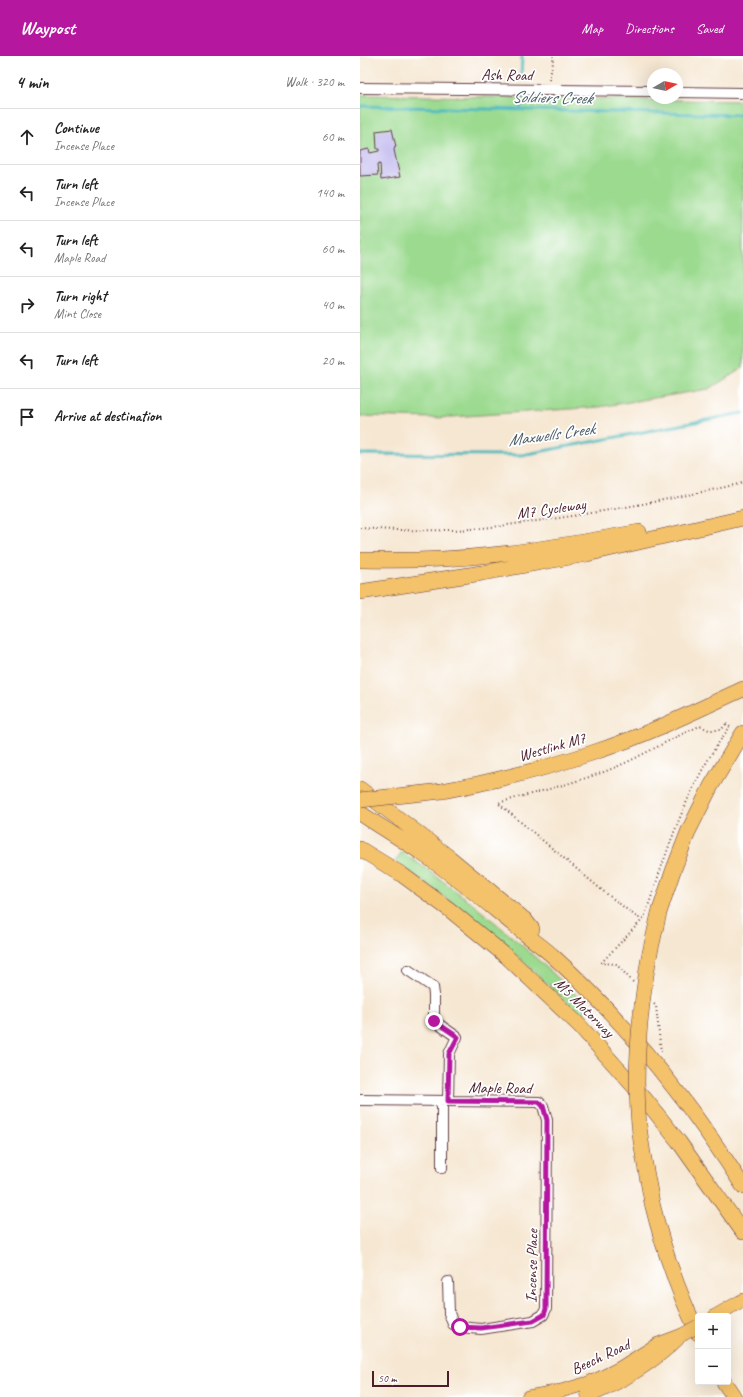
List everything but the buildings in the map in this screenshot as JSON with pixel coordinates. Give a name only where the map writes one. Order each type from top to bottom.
[{"type":"highway","points":[[360,560],[438,559],[512,553],[582,543],[743,514]]},
{"type":"highway","points":[[360,592],[482,573],[588,554],[743,518]]},
{"type":"highway","name":"Westlink M7","points":[[360,800],[417,795],[442,791],[508,777],[593,753],[646,733],[743,689]]},
{"type":"highway","points":[[695,1327],[688,1313],[671,1268],[652,1203],[640,1133],[638,1041],[642,999],[649,958],[659,913],[673,871],[689,830],[714,781],[743,733]]},
{"type":"highway","points":[[360,789],[450,858],[525,920],[554,957]]},
{"type":"highway","name":"M5 Motorway","points":[[360,813],[424,855],[554,957],[599,1001],[664,1074],[689,1106],[743,1186]]},
{"type":"highway","name":"M5 Motorway","points":[[360,849],[401,874],[450,910],[506,956],[579,1024],[645,1099],[679,1142],[743,1232]]},
{"type":"highway","points":[[589,1397],[588,1390],[592,1382]]},
{"type":"highway","points":[[726,1385],[734,1397]]},
{"type":"main road","points":[[720,1313],[743,1300]]},
{"type":"main road","name":"Beech Road","points":[[528,1397],[561,1391],[592,1382],[620,1368],[658,1344],[682,1335],[695,1328]]},
{"type":"main road","name":"Beech Road","points":[[589,1397],[604,1390],[663,1353],[682,1335]]},
{"type":"street","name":"Ash Road","points":[[360,88],[647,92]]},
{"type":"street","points":[[683,92],[743,93]]},
{"type":"street","points":[[408,970],[432,987],[434,995],[434,1021],[458,1037],[449,1054],[442,1168]]},
{"type":"street","name":"Maple Road","points":[[360,1100],[539,1102],[543,1106]]},
{"type":"street","name":"Incense Place","points":[[448,1282],[449,1313],[453,1324],[460,1327],[481,1328],[533,1321],[544,1315],[546,1309],[547,1120],[543,1106]]},
{"type":"path","points":[[547,90],[553,63],[553,56]]},
{"type":"path","name":"M7 Cycleway","points":[[360,528],[414,531],[486,528],[580,516],[743,483]]},
{"type":"path","points":[[726,724],[730,727],[704,767],[678,821],[644,918],[638,918],[603,891],[498,803],[595,775],[632,760],[700,726],[709,730],[721,730],[726,724]]},
{"type":"green space","points":[[360,95],[647,99],[647,104],[683,104],[683,100],[743,101],[743,368],[709,389],[599,407],[436,418],[360,416]]},
{"type":"green space","points":[[402,852],[475,906],[498,925],[589,1007],[581,1016],[481,924],[395,861]]},
{"type":"waterway","points":[[521,78],[522,56]]},
{"type":"waterway","points":[[521,98],[521,110]]},
{"type":"waterway","name":"Soldiers Creek","points":[[360,106],[743,115]]},
{"type":"waterway","name":"Maxwells Creek","points":[[360,454],[522,455],[743,413]]},
{"type":"route","points":[[434,1021],[458,1037],[449,1054],[448,1101],[539,1102],[543,1106],[547,1120],[546,1309],[544,1315],[533,1321],[481,1328],[460,1327]]}]
